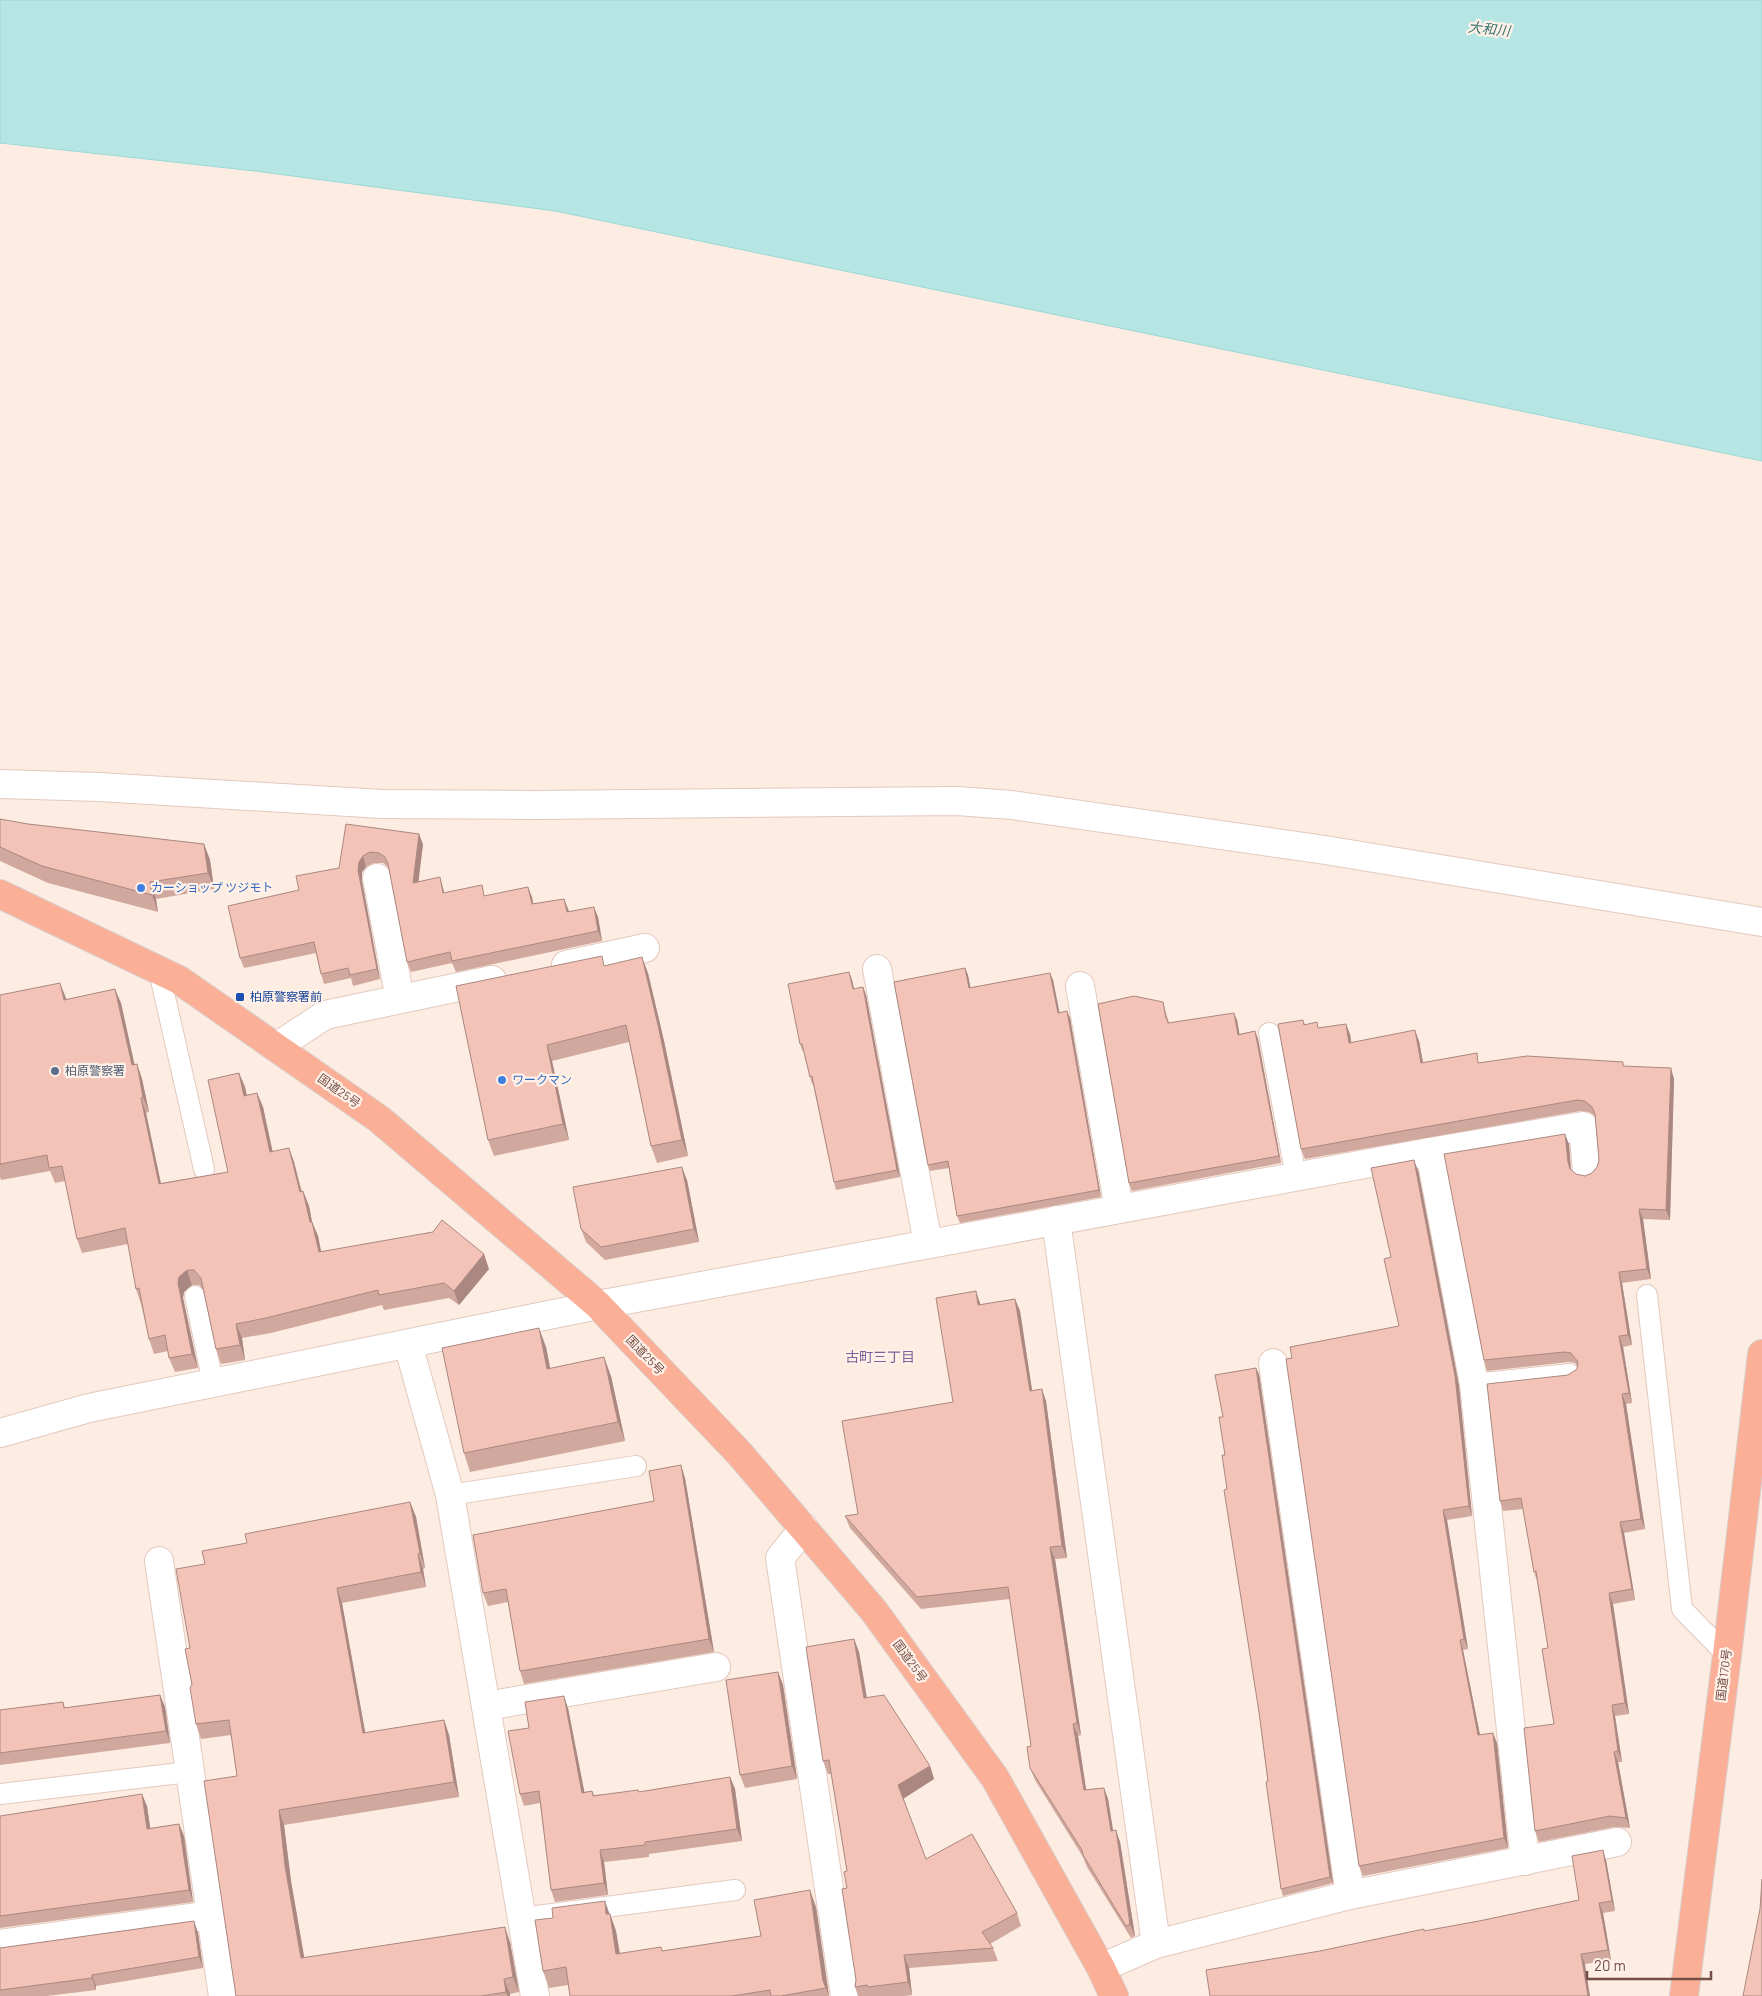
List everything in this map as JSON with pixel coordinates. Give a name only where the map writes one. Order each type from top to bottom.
[{"type":"highway","name":"国道25号","points":[[0,894],[179,980],[379,1119],[598,1305],[739,1453],[874,1611],[995,1778],[1101,1968],[1114,1996]]},
{"type":"highway","name":"国道170号","points":[[1684,1996],[1727,1655],[1762,1354]]},
{"type":"street","points":[[0,784],[99,787],[382,804],[536,805],[957,802],[1012,805],[1325,850],[1762,922]]},
{"type":"street","points":[[377,878],[400,1000]]},
{"type":"street","points":[[541,970],[645,948]]},
{"type":"street","points":[[877,969],[928,1244]]},
{"type":"street","points":[[276,1047],[325,1015],[513,976]]},
{"type":"street","points":[[1080,986],[1119,1209]]},
{"type":"street","points":[[0,1433],[89,1408],[598,1305],[1056,1220],[1582,1126],[1588,1171]]},
{"type":"street","points":[[1430,1152],[1474,1384],[1525,1860]]},
{"type":"street","points":[[1056,1220],[1156,1944]]},
{"type":"street","points":[[408,1344],[450,1495],[535,1996]]},
{"type":"street","points":[[1273,1363],[1350,1895]]},
{"type":"street","points":[[804,1528],[780,1558],[845,1996]]},
{"type":"street","points":[[159,1561],[223,1996]]},
{"type":"street","points":[[486,1706],[716,1667]]},
{"type":"street","points":[[1101,1968],[1156,1944],[1350,1895],[1617,1842]]},
{"type":"street","points":[[0,1944],[211,1915]]},
{"type":"lane","points":[[160,971],[204,1169]]},
{"type":"lane","points":[[1269,1033],[1296,1177]]},
{"type":"lane","points":[[1648,1295],[1682,1609],[1727,1655]]},
{"type":"lane","points":[[195,1296],[213,1383]]},
{"type":"lane","points":[[1474,1384],[1570,1374]]},
{"type":"lane","points":[[450,1495],[636,1466]]},
{"type":"lane","points":[[0,1794],[190,1772]]},
{"type":"lane","points":[[522,1918],[735,1890]]},
{"type":"water","name":"大和川","points":[[0,0],[1762,0],[1762,461],[555,211],[255,171],[0,143]]},
{"type":"building","points":[[0,819],[28,824],[204,844],[208,873],[150,882],[152,895],[42,866],[0,847]]},
{"type":"building","points":[[346,824],[419,834],[413,883],[440,877],[443,893],[482,885],[484,896],[528,887],[532,904],[564,899],[567,912],[594,907],[598,931],[452,961],[450,952],[407,962],[388,864],[385,857],[379,853],[370,852],[363,856],[359,862],[358,870],[377,969],[350,975],[348,968],[321,974],[314,942],[240,958],[228,906],[299,890],[296,876],[339,868]]},
{"type":"building","points":[[602,956],[604,966],[642,957],[682,1140],[651,1146],[626,1025],[547,1045],[563,1124],[488,1140],[456,986]]},
{"type":"building","points":[[965,968],[969,988],[1050,973],[1058,1013],[1067,1011],[1099,1190],[957,1216],[948,1161],[928,1165],[894,982]]},
{"type":"building","points":[[849,972],[853,989],[863,987],[897,1170],[834,1182],[812,1076],[810,1077],[802,1044],[800,1044],[788,984]]},
{"type":"building","points":[[60,983],[64,1000],[115,989],[132,1065],[137,1064],[143,1097],[141,1098],[159,1184],[228,1172],[208,1080],[239,1073],[244,1096],[257,1093],[270,1152],[289,1148],[300,1192],[303,1191],[319,1252],[433,1232],[442,1220],[484,1254],[454,1291],[444,1283],[379,1295],[378,1290],[236,1324],[240,1345],[216,1349],[201,1278],[194,1270],[187,1270],[179,1277],[178,1283],[192,1354],[169,1358],[165,1335],[149,1339],[139,1288],[136,1289],[125,1228],[77,1239],[62,1166],[49,1168],[47,1155],[0,1164],[0,995]]},
{"type":"building","points":[[1134,996],[1163,1002],[1168,1023],[1234,1013],[1238,1035],[1255,1031],[1279,1156],[1129,1183],[1098,1004]]},
{"type":"building","points":[[1303,1020],[1304,1025],[1317,1022],[1318,1028],[1346,1024],[1349,1043],[1415,1030],[1421,1063],[1477,1053],[1478,1063],[1527,1056],[1623,1062],[1623,1066],[1671,1068],[1666,1210],[1639,1209],[1647,1269],[1619,1272],[1628,1335],[1619,1336],[1629,1393],[1622,1394],[1641,1519],[1620,1522],[1632,1589],[1609,1593],[1625,1703],[1612,1705],[1618,1751],[1614,1752],[1626,1818],[1610,1816],[1535,1831],[1524,1728],[1554,1724],[1542,1649],[1548,1648],[1536,1571],[1534,1572],[1521,1498],[1500,1501],[1487,1384],[1568,1375],[1577,1369],[1578,1362],[1571,1353],[1565,1352],[1484,1360],[1444,1154],[1565,1134],[1570,1169],[1576,1174],[1585,1176],[1592,1173],[1597,1167],[1599,1160],[1595,1114],[1592,1107],[1585,1101],[1577,1100],[1301,1149],[1278,1024]]},
{"type":"building","points":[[1414,1160],[1455,1376],[1469,1506],[1443,1510],[1464,1639],[1460,1640],[1478,1735],[1493,1733],[1504,1838],[1359,1866],[1286,1359],[1292,1358],[1290,1347],[1399,1326],[1384,1259],[1391,1257],[1371,1168]]},
{"type":"building","points":[[682,1167],[694,1229],[601,1247],[581,1229],[573,1187]]},
{"type":"building","points":[[976,1291],[978,1305],[1015,1299],[1030,1391],[1042,1389],[1062,1546],[1050,1547],[1077,1723],[1073,1724],[1084,1790],[1104,1788],[1111,1831],[1116,1830],[1130,1924],[1126,1926],[1083,1855],[1082,1850],[1030,1768],[1027,1747],[1031,1746],[1008,1587],[917,1597],[845,1516],[858,1514],[842,1421],[953,1402],[936,1298]]},
{"type":"building","points":[[539,1328],[547,1369],[604,1357],[618,1422],[464,1453],[442,1348]]},
{"type":"building","points":[[1256,1368],[1330,1877],[1281,1889],[1266,1782],[1268,1781],[1259,1712],[1224,1490],[1227,1489],[1222,1455],[1225,1455],[1219,1417],[1223,1417],[1215,1375]]},
{"type":"building","points":[[681,1465],[709,1639],[520,1671],[506,1589],[483,1593],[473,1535],[654,1501],[649,1471]]},
{"type":"building","points":[[410,1502],[420,1553],[418,1554],[421,1572],[337,1588],[363,1733],[444,1720],[454,1782],[279,1810],[285,1866],[301,1958],[505,1927],[513,1977],[504,1979],[506,1992],[481,1996],[236,1996],[204,1781],[237,1776],[229,1720],[196,1724],[190,1688],[192,1684],[185,1649],[190,1648],[176,1569],[205,1564],[202,1551],[247,1543],[245,1534]]},
{"type":"building","points":[[854,1639],[864,1698],[884,1695],[930,1766],[898,1785],[926,1859],[972,1834],[1017,1913],[982,1932],[993,1948],[904,1955],[908,1982],[868,1987],[867,1985],[855,1987],[856,1980],[842,1889],[847,1888],[844,1872],[847,1871],[829,1760],[823,1761],[806,1647]]},
{"type":"building","points":[[778,1672],[792,1766],[740,1775],[726,1680]]},
{"type":"building","points":[[160,1695],[166,1731],[0,1753],[0,1710],[63,1702],[64,1708]]},
{"type":"building","points":[[564,1696],[582,1793],[592,1791],[593,1796],[638,1790],[639,1792],[730,1777],[737,1829],[645,1842],[645,1845],[600,1850],[604,1883],[551,1890],[539,1791],[520,1794],[508,1731],[529,1728],[525,1702]]},
{"type":"building","points":[[142,1794],[147,1829],[179,1824],[189,1890],[0,1916],[0,1816]]},
{"type":"building","points":[[1603,1850],[1612,1901],[1599,1903],[1608,1950],[1581,1954],[1588,1996],[1210,1996],[1206,1970],[1320,1951],[1579,1900],[1572,1856]]},
{"type":"building","points":[[1762,1879],[1762,1996],[1743,1996],[1760,1909]]},
{"type":"building","points":[[810,1890],[823,1981],[826,1988],[781,1996],[771,1996],[770,1990],[732,1996],[570,1996],[566,1967],[543,1971],[535,1920],[553,1918],[552,1908],[605,1901],[606,1914],[610,1914],[616,1954],[661,1947],[662,1951],[761,1936],[754,1900]]},
{"type":"building","points":[[194,1921],[199,1957],[92,1975],[92,1978],[0,1990],[0,1948]]},
{"type":"place","name":"カーショップ ツジモト","points":[[141,888]]},
{"type":"place","name":"柏原警察署前","points":[[240,997]]},
{"type":"place","name":"柏原警察署","points":[[55,1071]]},
{"type":"place","name":"ワークマン","points":[[502,1080]]},
{"type":"district","name":"古町三丁目","points":[[880,1357]]}]
